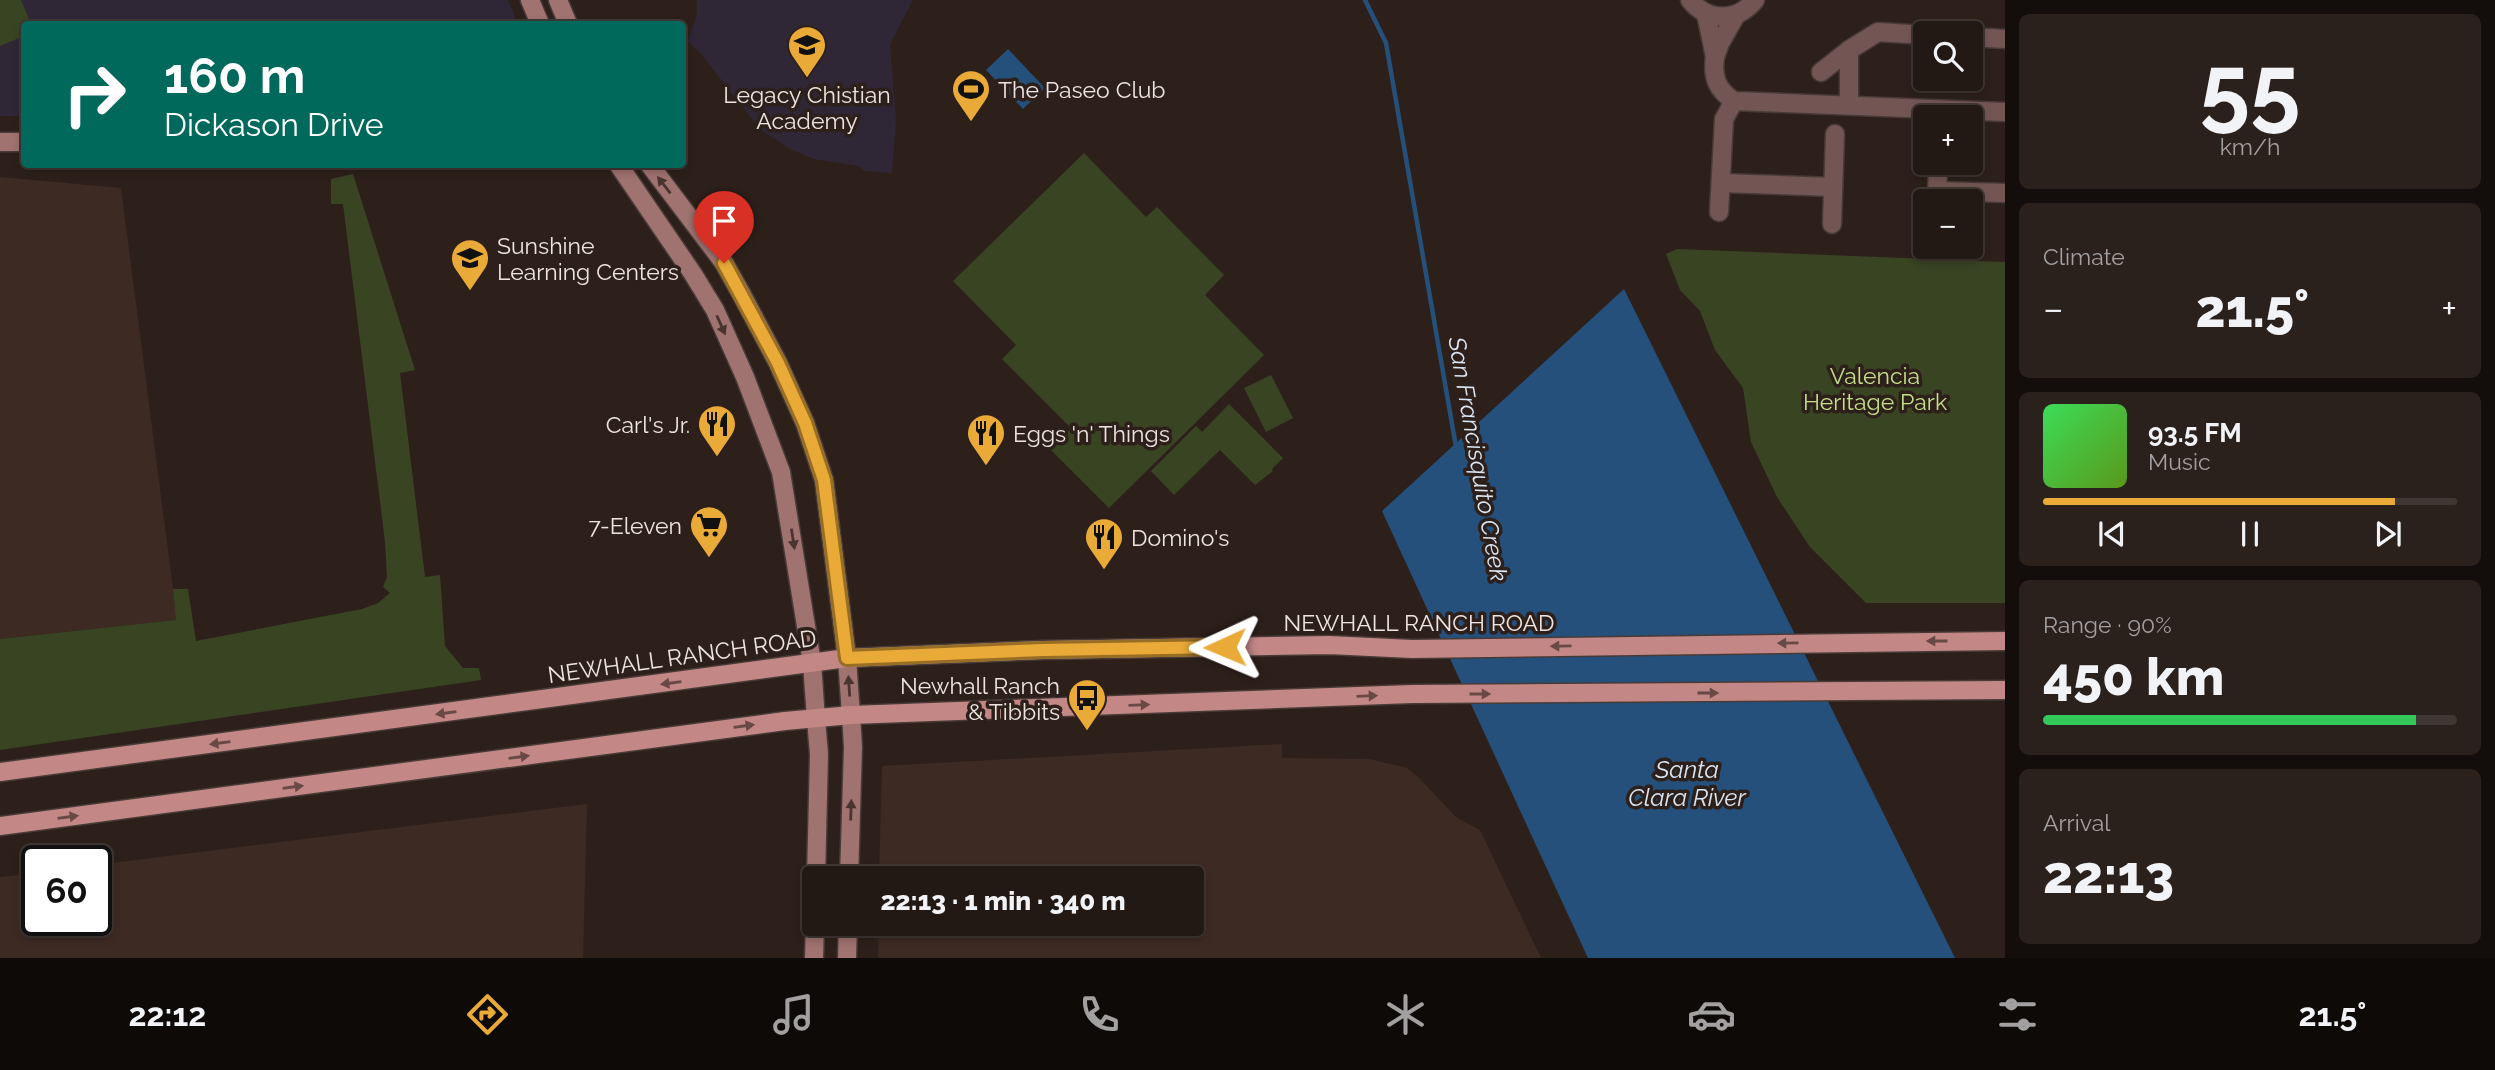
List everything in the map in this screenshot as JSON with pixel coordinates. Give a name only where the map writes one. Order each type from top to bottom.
[{"type":"main road","name":"NEWHALL RANCH ROAD","points":[[0,772],[847,658],[1043,650],[1315,645],[1412,649],[2005,641]]},
{"type":"main road","points":[[0,826],[785,721],[851,715],[1412,694],[2005,691]]},
{"type":"street","points":[[530,0],[539,21]]},
{"type":"street","points":[[558,0],[567,21]]},
{"type":"street","points":[[1690,0],[1706,14],[1726,17],[1746,10],[1755,0]]},
{"type":"street","points":[[1706,14],[1715,57]]},
{"type":"street","points":[[1736,15],[1720,43],[1713,70],[1723,94],[1734,101],[1849,105],[1913,111]]},
{"type":"street","points":[[1821,72],[1878,32],[1913,34]]},
{"type":"street","points":[[1983,38],[2005,39]]},
{"type":"street","points":[[1849,50],[1849,105]]},
{"type":"street","points":[[1719,212],[1724,119],[1734,101]]},
{"type":"street","points":[[1983,112],[2005,112]]},
{"type":"street","points":[[1832,224],[1835,134]]},
{"type":"street","points":[[0,142],[21,142]]},
{"type":"street","points":[[621,168],[715,310],[745,377],[780,472],[811,663],[819,754],[816,866]]},
{"type":"street","points":[[652,168],[724,263],[778,363],[805,423],[824,480],[847,658],[851,715],[853,747],[849,866]]},
{"type":"street","points":[[1721,183],[1833,187]]},
{"type":"street","points":[[1983,194],[2005,193]]},
{"type":"street","points":[[814,958],[815,936]]},
{"type":"street","points":[[847,958],[848,936]]},
{"type":"shaded area","points":[[0,0],[508,0],[517,21],[21,21],[21,116],[0,116]]},
{"type":"shaded area","name":"Legacy Chistian Academy","points":[[697,0],[913,0],[890,44],[896,119],[892,173],[865,171],[858,166],[814,159],[788,148],[760,129],[688,41],[697,15]]},
{"type":"shaded area","points":[[0,177],[121,188],[177,620],[0,639]]},
{"type":"shaded area","points":[[1282,744],[1282,758],[1369,759],[1407,768],[1457,818],[1480,830],[1541,958],[878,958],[879,936],[1204,936],[1204,866],[879,866],[882,766]]},
{"type":"shaded area","points":[[587,804],[583,958],[0,958],[0,877],[21,875],[21,936],[112,936],[112,863]]},
{"type":"green space","points":[[0,0],[21,0],[30,21],[21,21],[21,37],[0,46]]},
{"type":"green space","points":[[1084,153],[1146,217],[1157,207],[1224,275],[1205,295],[1264,355],[1109,508],[1050,449],[1071,428],[1002,359],[1016,345],[953,281]]},
{"type":"green space","points":[[353,174],[415,370],[400,373],[425,577],[440,575],[445,646],[463,668],[479,668],[481,680],[0,750],[0,639],[176,620],[173,589],[188,589],[196,641],[362,609],[378,603],[390,593],[383,587],[387,577],[385,542],[343,204],[331,204],[331,179]]},
{"type":"green space","name":"Valencia Heritage Park","points":[[1677,249],[2005,262],[2005,603],[1866,603],[1810,547],[1777,497],[1751,442],[1743,388],[1715,350],[1700,311],[1680,290],[1666,254]]},
{"type":"green space","points":[[1271,375],[1293,418],[1266,432],[1244,388]]},
{"type":"green space","points":[[1229,404],[1283,458],[1273,471],[1255,485],[1220,450],[1174,495],[1151,471],[1196,426],[1202,432]]},
{"type":"water","points":[[1008,49],[1045,88],[1023,109],[986,70]]},
{"type":"water","name":"Santa Clara River","points":[[1624,289],[1955,958],[1588,958],[1382,511]]},
{"type":"waterway","name":"San Francisquito Creek","points":[[1365,0],[1386,43],[1456,447]]},
{"type":"place","name":"Legacy Chistian Academy","points":[[807,79]]},
{"type":"place","name":"The Paseo Club","points":[[971,123]]},
{"type":"place","name":"Sunshine Learning Centers","points":[[470,292]]},
{"type":"place","name":"Carl's Jr.","points":[[717,458]]},
{"type":"place","name":"Eggs 'n' Things","points":[[986,467]]},
{"type":"place","name":"7-Eleven","points":[[709,559]]},
{"type":"place","name":"Domino's","points":[[1104,571]]},
{"type":"place","name":"Newhall Ranch & Tibbits","points":[[1087,732]]},
{"type":"route","points":[[724,263],[778,363],[805,423],[824,480],[847,658],[1043,650],[1225,647]]}]
